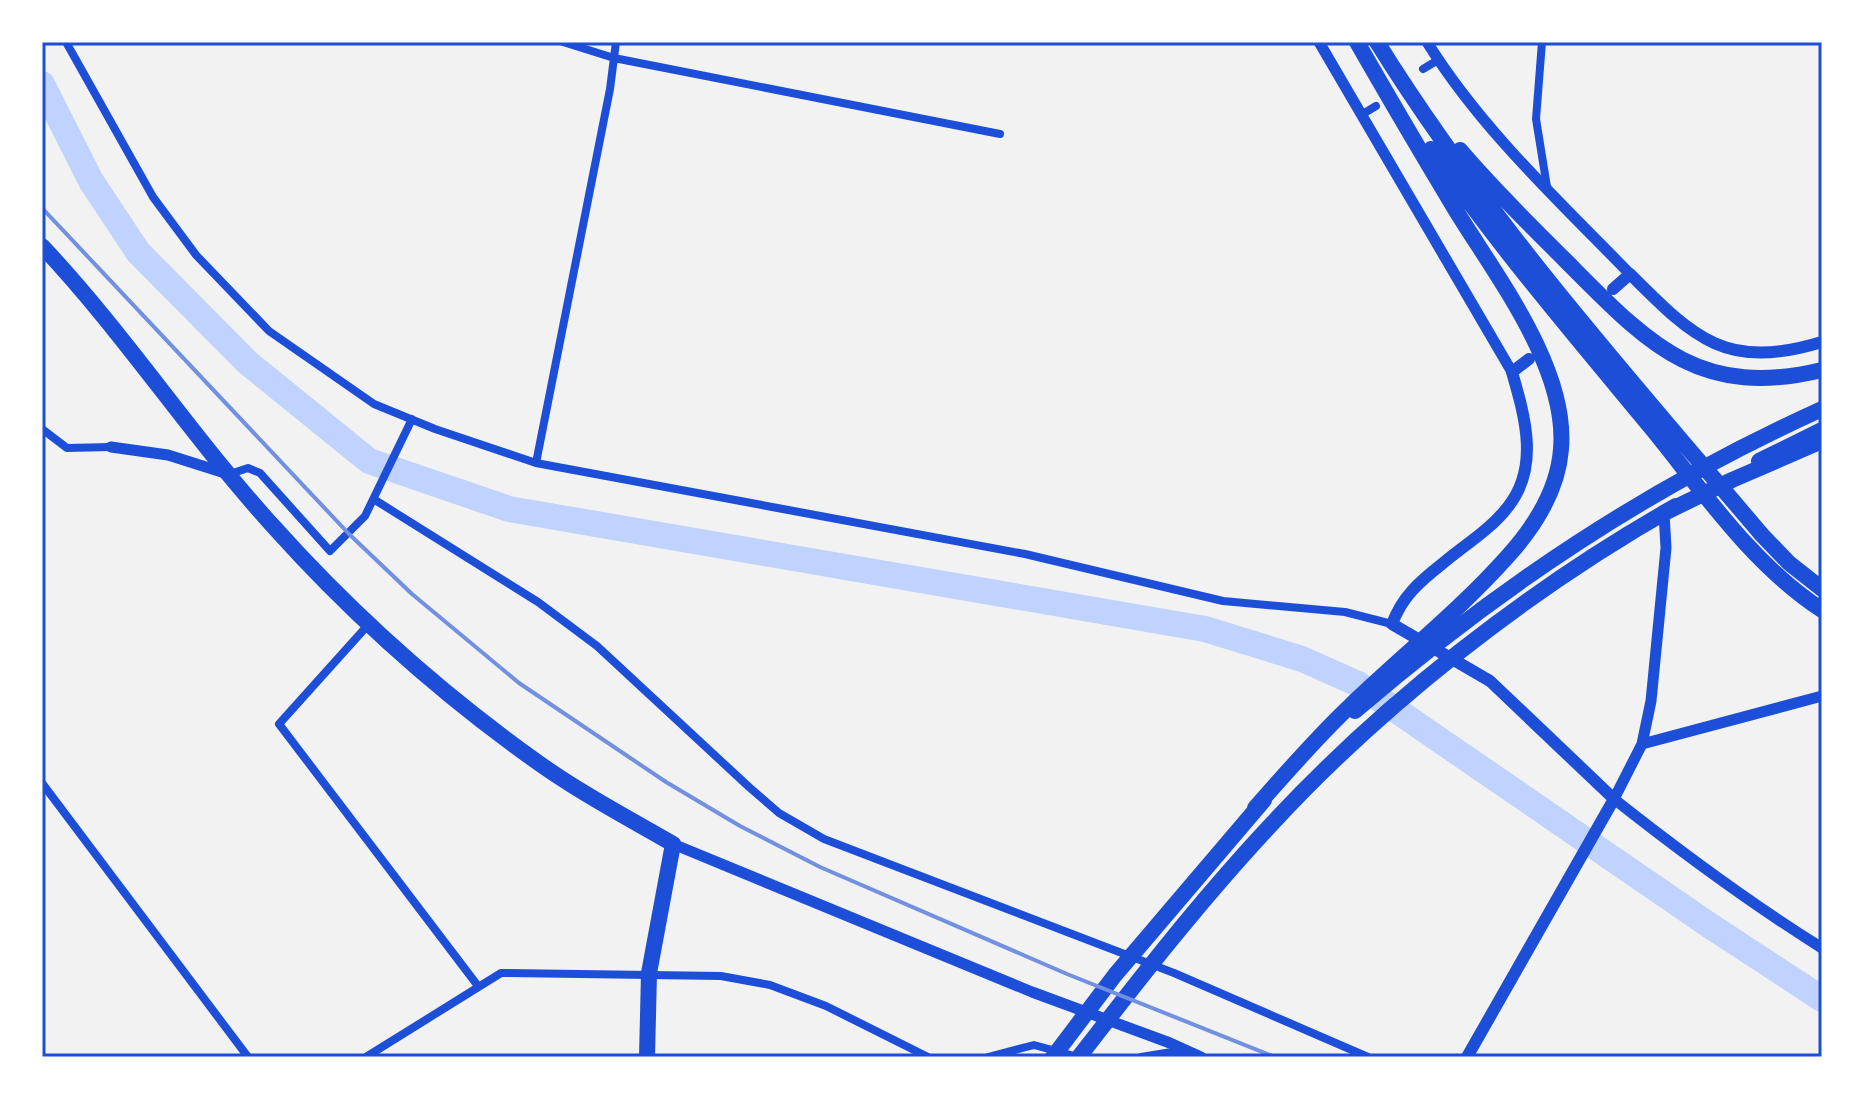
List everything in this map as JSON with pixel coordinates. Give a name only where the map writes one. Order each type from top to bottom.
[{"type":"highway","points":[[1357,42],[1491,233],[1685,456],[1736,505],[1789,563],[1822,589]]},
{"type":"highway","points":[[1357,42],[1534,341],[1557,396],[1561,422],[1557,472],[1539,514],[1509,556],[1440,632]]},
{"type":"highway","points":[[1377,42],[1495,215],[1685,456],[1720,512],[1771,570],[1797,594],[1822,610]]},
{"type":"highway","points":[[1389,62],[1451,140],[1501,196],[1650,342],[1673,357],[1722,375],[1775,378],[1822,370]]},
{"type":"highway","points":[[42,246],[105,317],[271,524],[368,625],[466,708],[536,761],[673,844],[649,973],[647,1057]]},
{"type":"highway","points":[[1053,1057],[1115,975],[1255,808],[1347,708],[1440,632],[1572,544],[1720,458],[1822,409]]},
{"type":"highway","points":[[1080,1057],[1177,931],[1269,826],[1366,731],[1462,652],[1586,562],[1732,474],[1822,430]]},
{"type":"highway","points":[[1664,513],[1822,441]]},
{"type":"main road","points":[[1613,289],[1630,274],[1673,317],[1695,334],[1713,344],[1732,349],[1777,351],[1822,342]]},
{"type":"main road","points":[[1467,1057],[1614,799],[1490,681],[1392,624],[1410,590],[1506,510],[1514,498],[1524,475],[1528,450],[1524,416],[1512,372],[1529,359]]},
{"type":"street","points":[[66,42],[153,197],[196,255],[269,331],[374,404],[536,463],[1025,554],[1223,601],[1345,612],[1392,624]]},
{"type":"street","points":[[563,42],[614,58],[1000,134]]},
{"type":"street","points":[[536,463],[616,42]]},
{"type":"street","points":[[1319,42],[1512,372]]},
{"type":"street","points":[[1427,42],[1477,110],[1630,274]]},
{"type":"street","points":[[1542,42],[1536,119],[1547,188]]},
{"type":"street","points":[[1423,69],[1438,60]]},
{"type":"street","points":[[1361,115],[1376,106]]},
{"type":"street","points":[[42,429],[67,448],[111,447],[168,455],[229,474],[248,468],[260,473],[330,551],[365,516],[412,419]]},
{"type":"street","points":[[376,496],[562,619],[597,646],[779,813],[824,839],[1174,973],[1368,1057]]},
{"type":"street","points":[[1664,513],[1666,548],[1651,701],[1642,744],[1614,799],[1769,915],[1822,948]]},
{"type":"street","points":[[368,625],[279,724],[478,986]]},
{"type":"street","points":[[1642,744],[1822,696]]},
{"type":"street","points":[[42,783],[248,1057]]},
{"type":"street","points":[[673,844],[1003,981],[1201,1057]]},
{"type":"street","points":[[366,1057],[501,973],[721,976],[770,985],[826,1006],[928,1057]]},
{"type":"street","points":[[988,1057],[1034,1045],[1080,1057]]},
{"type":"street","points":[[1141,1057],[1185,1050]]},
{"type":"waterway","points":[[42,84],[91,181],[138,252],[247,362],[369,461],[509,509],[1205,629],[1302,659],[1358,684],[1822,999]]},
{"type":"railway","points":[[42,208],[349,534],[412,594],[519,683],[666,782],[740,826],[820,867],[1067,974],[1275,1057]]}]
